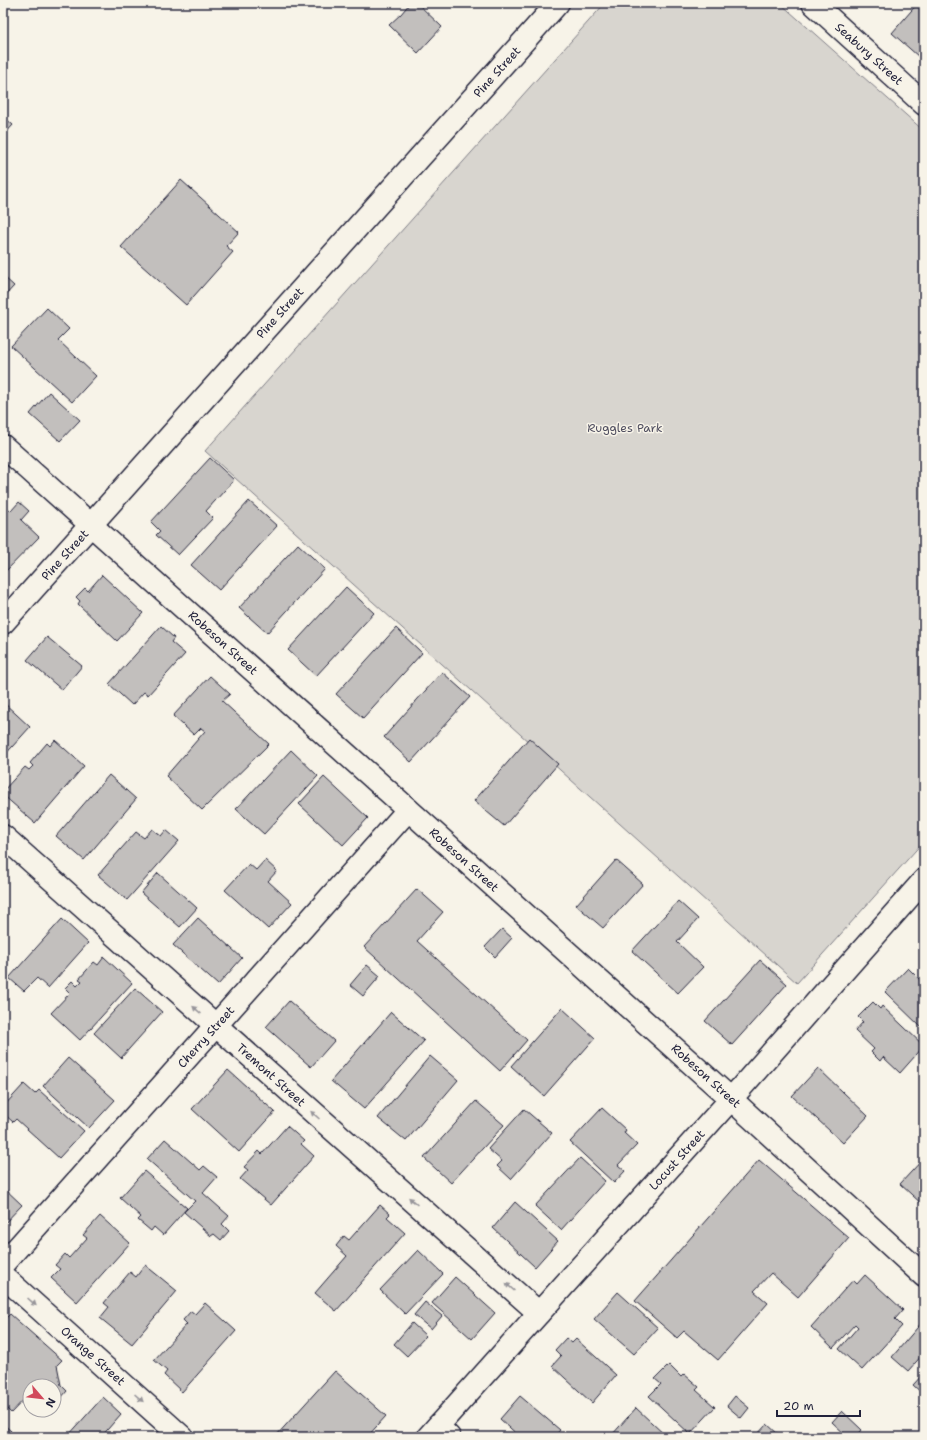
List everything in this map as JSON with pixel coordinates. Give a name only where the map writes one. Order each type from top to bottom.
[{"type":"street","name":"Pine Street","points":[[3,624],[558,3]]},
{"type":"street","name":"Seabury Street","points":[[813,3],[924,104]]},
{"type":"street","name":"Robeson Street","points":[[3,446],[731,1099],[924,1276]]},
{"type":"street","name":"Cherry Street","points":[[3,1264],[408,810]]},
{"type":"street","name":"Tremont Street","points":[[3,836],[539,1313]]},
{"type":"street","name":"Locust Street","points":[[438,1433],[539,1313],[731,1099],[924,880]]},
{"type":"street","name":"Orange Street","points":[[3,1276],[182,1437]]},
{"type":"green space","name":"Ruggles Park","points":[[605,3],[780,3],[924,131],[924,841],[797,983],[205,451]]},
{"type":"building","points":[[410,3],[417,3],[442,27],[418,53],[389,25]]},
{"type":"building","points":[[918,3],[924,3],[924,51],[919,57],[892,33]]},
{"type":"building","points":[[3,116],[13,125],[3,136]]},
{"type":"building","points":[[181,180],[239,232],[226,246],[233,252],[186,305],[121,247]]},
{"type":"building","points":[[3,276],[14,286],[3,298]]},
{"type":"building","points":[[47,308],[69,329],[58,340],[96,376],[72,402],[11,346]]},
{"type":"building","points":[[49,392],[80,420],[60,441],[30,414]]},
{"type":"building","points":[[210,458],[234,480],[206,511],[213,518],[178,555],[156,535],[160,531],[151,522]]},
{"type":"building","points":[[249,501],[277,526],[219,590],[191,565]]},
{"type":"building","points":[[19,502],[29,511],[21,520],[39,537],[3,574],[3,504],[11,511]]},
{"type":"building","points":[[298,544],[325,569],[267,633],[239,608]]},
{"type":"building","points":[[102,575],[143,613],[117,641],[78,604],[80,601],[76,597],[85,588],[88,591]]},
{"type":"building","points":[[346,587],[374,613],[316,676],[288,650]]},
{"type":"building","points":[[161,626],[174,638],[171,642],[185,654],[148,695],[144,692],[132,705],[109,684]]},
{"type":"building","points":[[396,628],[422,653],[363,718],[336,694]]},
{"type":"building","points":[[47,637],[82,666],[62,690],[27,660]]},
{"type":"building","points":[[442,672],[470,697],[411,762],[384,737]]},
{"type":"building","points":[[210,676],[230,694],[222,701],[269,744],[202,810],[166,776],[205,731],[201,728],[194,735],[173,716]]},
{"type":"building","points":[[3,702],[30,727],[3,757]]},
{"type":"building","points":[[529,738],[558,764],[504,826],[474,801]]},
{"type":"building","points":[[55,740],[84,766],[35,823],[3,795],[3,791],[25,767],[29,770],[33,766],[30,763],[47,743],[50,746]]},
{"type":"building","points":[[291,750],[318,776],[264,834],[236,809]]},
{"type":"building","points":[[109,775],[136,799],[84,860],[56,836]]},
{"type":"building","points":[[324,777],[368,818],[343,845],[299,804]]},
{"type":"building","points":[[152,829],[161,836],[166,830],[179,841],[127,900],[98,875],[136,832],[144,838]]},
{"type":"building","points":[[265,860],[277,871],[268,881],[292,903],[268,929],[225,890],[249,864],[256,870]]},
{"type":"building","points":[[616,860],[643,884],[603,928],[576,905]]},
{"type":"building","points":[[158,873],[197,908],[180,927],[141,893]]},
{"type":"building","points":[[417,889],[443,912],[417,941],[527,1040],[500,1071],[364,947]]},
{"type":"building","points":[[678,901],[698,919],[677,942],[703,967],[678,993],[632,951]]},
{"type":"building","points":[[198,918],[242,958],[218,985],[173,945]]},
{"type":"building","points":[[62,919],[88,943],[48,988],[37,978],[24,991],[9,978]]},
{"type":"building","points":[[502,929],[512,938],[495,957],[485,947]]},
{"type":"building","points":[[104,957],[132,983],[80,1040],[51,1013],[70,993],[65,988],[72,981],[77,986],[82,981],[79,979],[94,962],[98,965]]},
{"type":"building","points":[[760,960],[787,984],[732,1045],[705,1021]]},
{"type":"building","points":[[367,965],[380,976],[363,996],[350,985]]},
{"type":"building","points":[[908,968],[924,984],[924,1030],[885,992]]},
{"type":"building","points":[[135,988],[162,1012],[121,1058],[94,1033]]},
{"type":"building","points":[[289,1001],[334,1041],[311,1067],[266,1027]]},
{"type":"building","points":[[873,1002],[880,1009],[882,1006],[924,1046],[900,1073],[883,1057],[880,1061],[871,1052],[874,1049],[855,1031],[863,1022],[858,1017]]},
{"type":"building","points":[[562,1008],[595,1038],[544,1096],[511,1066]]},
{"type":"building","points":[[391,1012],[424,1041],[364,1109],[331,1081]]},
{"type":"building","points":[[430,1056],[458,1080],[406,1141],[378,1118]]},
{"type":"building","points":[[68,1058],[115,1100],[89,1128],[43,1086]]},
{"type":"building","points":[[818,1068],[868,1116],[843,1143],[792,1096]]},
{"type":"building","points":[[228,1070],[275,1112],[239,1152],[192,1109]]},
{"type":"building","points":[[24,1084],[35,1094],[39,1090],[84,1131],[59,1158],[16,1119],[13,1122],[3,1113],[3,1107]]},
{"type":"building","points":[[476,1101],[504,1125],[451,1183],[424,1158]]},
{"type":"building","points":[[602,1108],[626,1130],[624,1133],[637,1145],[618,1165],[625,1171],[614,1183],[570,1142]]},
{"type":"building","points":[[524,1109],[552,1133],[511,1179],[497,1166],[502,1161],[488,1149]]},
{"type":"building","points":[[287,1126],[304,1141],[301,1144],[314,1156],[271,1205],[240,1179],[248,1170],[244,1167],[259,1151],[262,1154]]},
{"type":"building","points":[[165,1139],[200,1170],[204,1166],[217,1177],[203,1193],[229,1216],[222,1224],[229,1231],[221,1240],[214,1234],[211,1236],[184,1212],[195,1201],[147,1159]]},
{"type":"building","points":[[580,1158],[605,1181],[561,1230],[535,1206]]},
{"type":"building","points":[[924,1158],[924,1206],[900,1184]]},
{"type":"building","points":[[759,1160],[849,1238],[798,1297],[771,1273],[754,1291],[768,1303],[718,1360],[684,1331],[677,1338],[635,1301]]},
{"type":"building","points":[[144,1171],[187,1208],[163,1235],[154,1227],[151,1231],[138,1220],[141,1217],[120,1198]]},
{"type":"building","points":[[3,1187],[22,1205],[3,1225]]},
{"type":"building","points":[[515,1202],[558,1241],[535,1267],[493,1228]]},
{"type":"building","points":[[380,1205],[390,1214],[387,1217],[405,1233],[336,1311],[315,1293],[347,1256],[336,1246],[344,1236],[349,1240]]},
{"type":"building","points":[[100,1216],[130,1243],[77,1302],[51,1278],[60,1269],[55,1265],[65,1254],[69,1258],[87,1238],[83,1235]]},
{"type":"building","points":[[418,1250],[443,1274],[405,1314],[380,1290]]},
{"type":"building","points":[[145,1265],[177,1291],[132,1344],[100,1318],[109,1307],[104,1303],[130,1272],[136,1277]]},
{"type":"building","points":[[865,1275],[903,1310],[895,1319],[902,1326],[862,1370],[839,1349],[858,1327],[855,1324],[833,1348],[811,1327],[853,1280],[857,1284]]},
{"type":"building","points":[[455,1277],[495,1313],[472,1339],[432,1303]]},
{"type":"building","points":[[618,1292],[658,1328],[634,1354],[594,1319]]},
{"type":"building","points":[[425,1302],[442,1316],[431,1329],[414,1315]]},
{"type":"building","points":[[205,1303],[236,1331],[182,1392],[164,1375],[167,1371],[154,1360],[187,1324],[183,1320],[191,1311],[195,1314]]},
{"type":"building","points":[[10,1314],[62,1360],[57,1365],[60,1378],[22,1378],[22,1401],[11,1413],[3,1405],[3,1321]]},
{"type":"building","points":[[924,1320],[924,1353],[908,1371],[892,1357]]},
{"type":"building","points":[[412,1323],[426,1336],[407,1356],[394,1344]]},
{"type":"building","points":[[566,1338],[572,1343],[576,1339],[616,1375],[592,1403],[552,1366],[561,1356],[555,1350]]},
{"type":"building","points":[[669,1365],[681,1377],[684,1374],[699,1387],[696,1390],[715,1407],[690,1434],[649,1396],[661,1384],[655,1379]]},
{"type":"building","points":[[335,1371],[386,1416],[367,1437],[275,1437]]},
{"type":"building","points":[[924,1373],[924,1395],[913,1385]]},
{"type":"building","points":[[62,1386],[67,1391],[62,1397]]},
{"type":"building","points":[[520,1396],[560,1430],[554,1437],[520,1437],[500,1419]]},
{"type":"building","points":[[735,1396],[749,1408],[741,1418],[727,1406]]},
{"type":"building","points":[[103,1397],[121,1414],[101,1437],[67,1437]]},
{"type":"building","points":[[636,1408],[667,1437],[612,1437],[611,1436]]},
{"type":"building","points":[[842,1411],[862,1430],[856,1437],[848,1437],[832,1422]]},
{"type":"building","points":[[3,1424],[11,1431],[6,1437],[3,1437]]},
{"type":"building","points":[[767,1424],[778,1434],[775,1437],[755,1437]]}]
